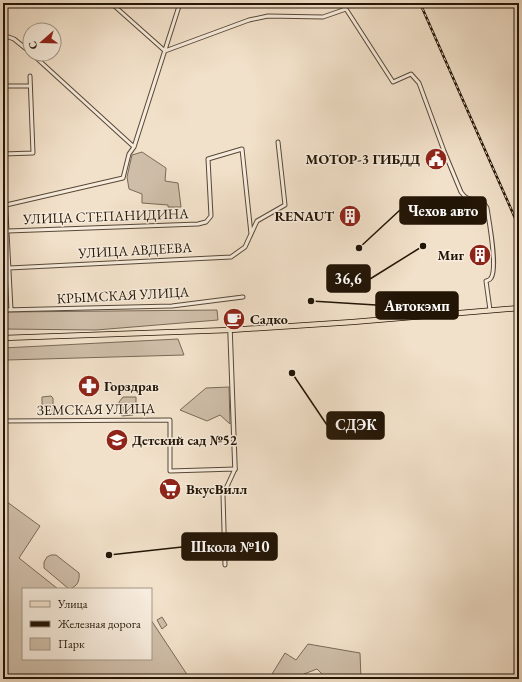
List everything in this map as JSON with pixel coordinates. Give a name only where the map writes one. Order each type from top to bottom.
[{"type":"main road","points":[[3,338],[230,330],[353,322],[519,308]]},
{"type":"street","points":[[111,3],[165,51]]},
{"type":"street","points":[[6,205],[123,178],[129,154],[134,147],[180,3]]},
{"type":"street","points":[[338,3],[346,9],[393,82],[411,74],[419,84],[461,192],[468,199],[483,202],[487,208],[494,265],[491,278],[486,281],[490,310]]},
{"type":"street","points":[[165,51],[249,20],[268,16],[323,17],[346,9]]},
{"type":"street","points":[[3,35],[14,39],[22,46]]},
{"type":"street","points":[[41,62],[134,147]]},
{"type":"street","points":[[11,310],[3,154],[33,153],[30,76]]},
{"type":"street","points":[[3,86],[30,86]]},
{"type":"street","name":"УЛИЦА АВДЕЕВА","points":[[9,268],[231,257],[245,247],[257,221],[285,205],[278,142]]},
{"type":"street","name":"УЛИЦА СТЕПАНИДИНА","points":[[8,231],[198,224],[206,222],[211,216],[208,159],[242,149],[251,234]]},
{"type":"street","name":"КРЫМСКАЯ УЛИЦА","points":[[3,310],[172,306],[243,297]]},
{"type":"street","points":[[225,565],[223,495],[235,470],[230,330]]},
{"type":"street","name":"ЗЕМСКАЯ УЛИЦА","points":[[3,421],[170,420],[170,471],[235,470]]},
{"type":"green space","points":[[142,152],[166,168],[165,181],[178,183],[181,207],[168,207],[168,205],[142,203],[142,194],[129,189],[127,177],[132,155]]},
{"type":"green space","points":[[217,310],[218,320],[96,330],[3,329],[3,322],[5,322],[8,312]]},
{"type":"green space","points":[[178,339],[184,355],[7,360],[3,348]]},
{"type":"green space","points":[[229,387],[230,424],[220,415],[207,421],[180,410],[206,388]]},
{"type":"green space","points":[[51,396],[53,398],[53,413],[43,414],[42,397]]},
{"type":"green space","points":[[123,397],[136,397],[136,407],[120,408],[119,402]]},
{"type":"green space","points":[[133,409],[133,415],[122,416],[122,410]]},
{"type":"green space","points":[[3,499],[40,526],[19,558],[57,588],[22,588],[22,660],[152,660],[152,622],[190,679],[3,679]]},
{"type":"green space","points":[[56,555],[79,573],[79,579],[74,587],[68,588],[44,568],[44,562],[47,557]]},
{"type":"green space","points":[[162,617],[167,625],[162,629],[157,620]]},
{"type":"green space","points":[[308,644],[360,653],[361,679],[327,679],[317,669],[304,674],[307,679],[269,679],[285,653],[296,660]]},
{"type":"railway","points":[[420,3],[519,227]]},
{"type":"place","name":"МОТОР-3 ГИБДД","points":[[436,159]]},
{"type":"place","name":"RENAUT","points":[[350,216]]},
{"type":"place","name":"36,6","points":[[423,246]]},
{"type":"place","name":"Чехов авто","points":[[359,248]]},
{"type":"place","name":"Миг","points":[[480,255]]},
{"type":"place","name":"Автокэмп","points":[[311,301]]},
{"type":"place","name":"Садко","points":[[234,319]]},
{"type":"place","name":"СДЭК","points":[[292,373]]},
{"type":"place","name":"Горздрав","points":[[89,386]]},
{"type":"place","name":"Детский сад №52","points":[[117,440]]},
{"type":"place","name":"ВкусВилл","points":[[170,489]]},
{"type":"place","name":"Школа №10","points":[[109,555]]}]
